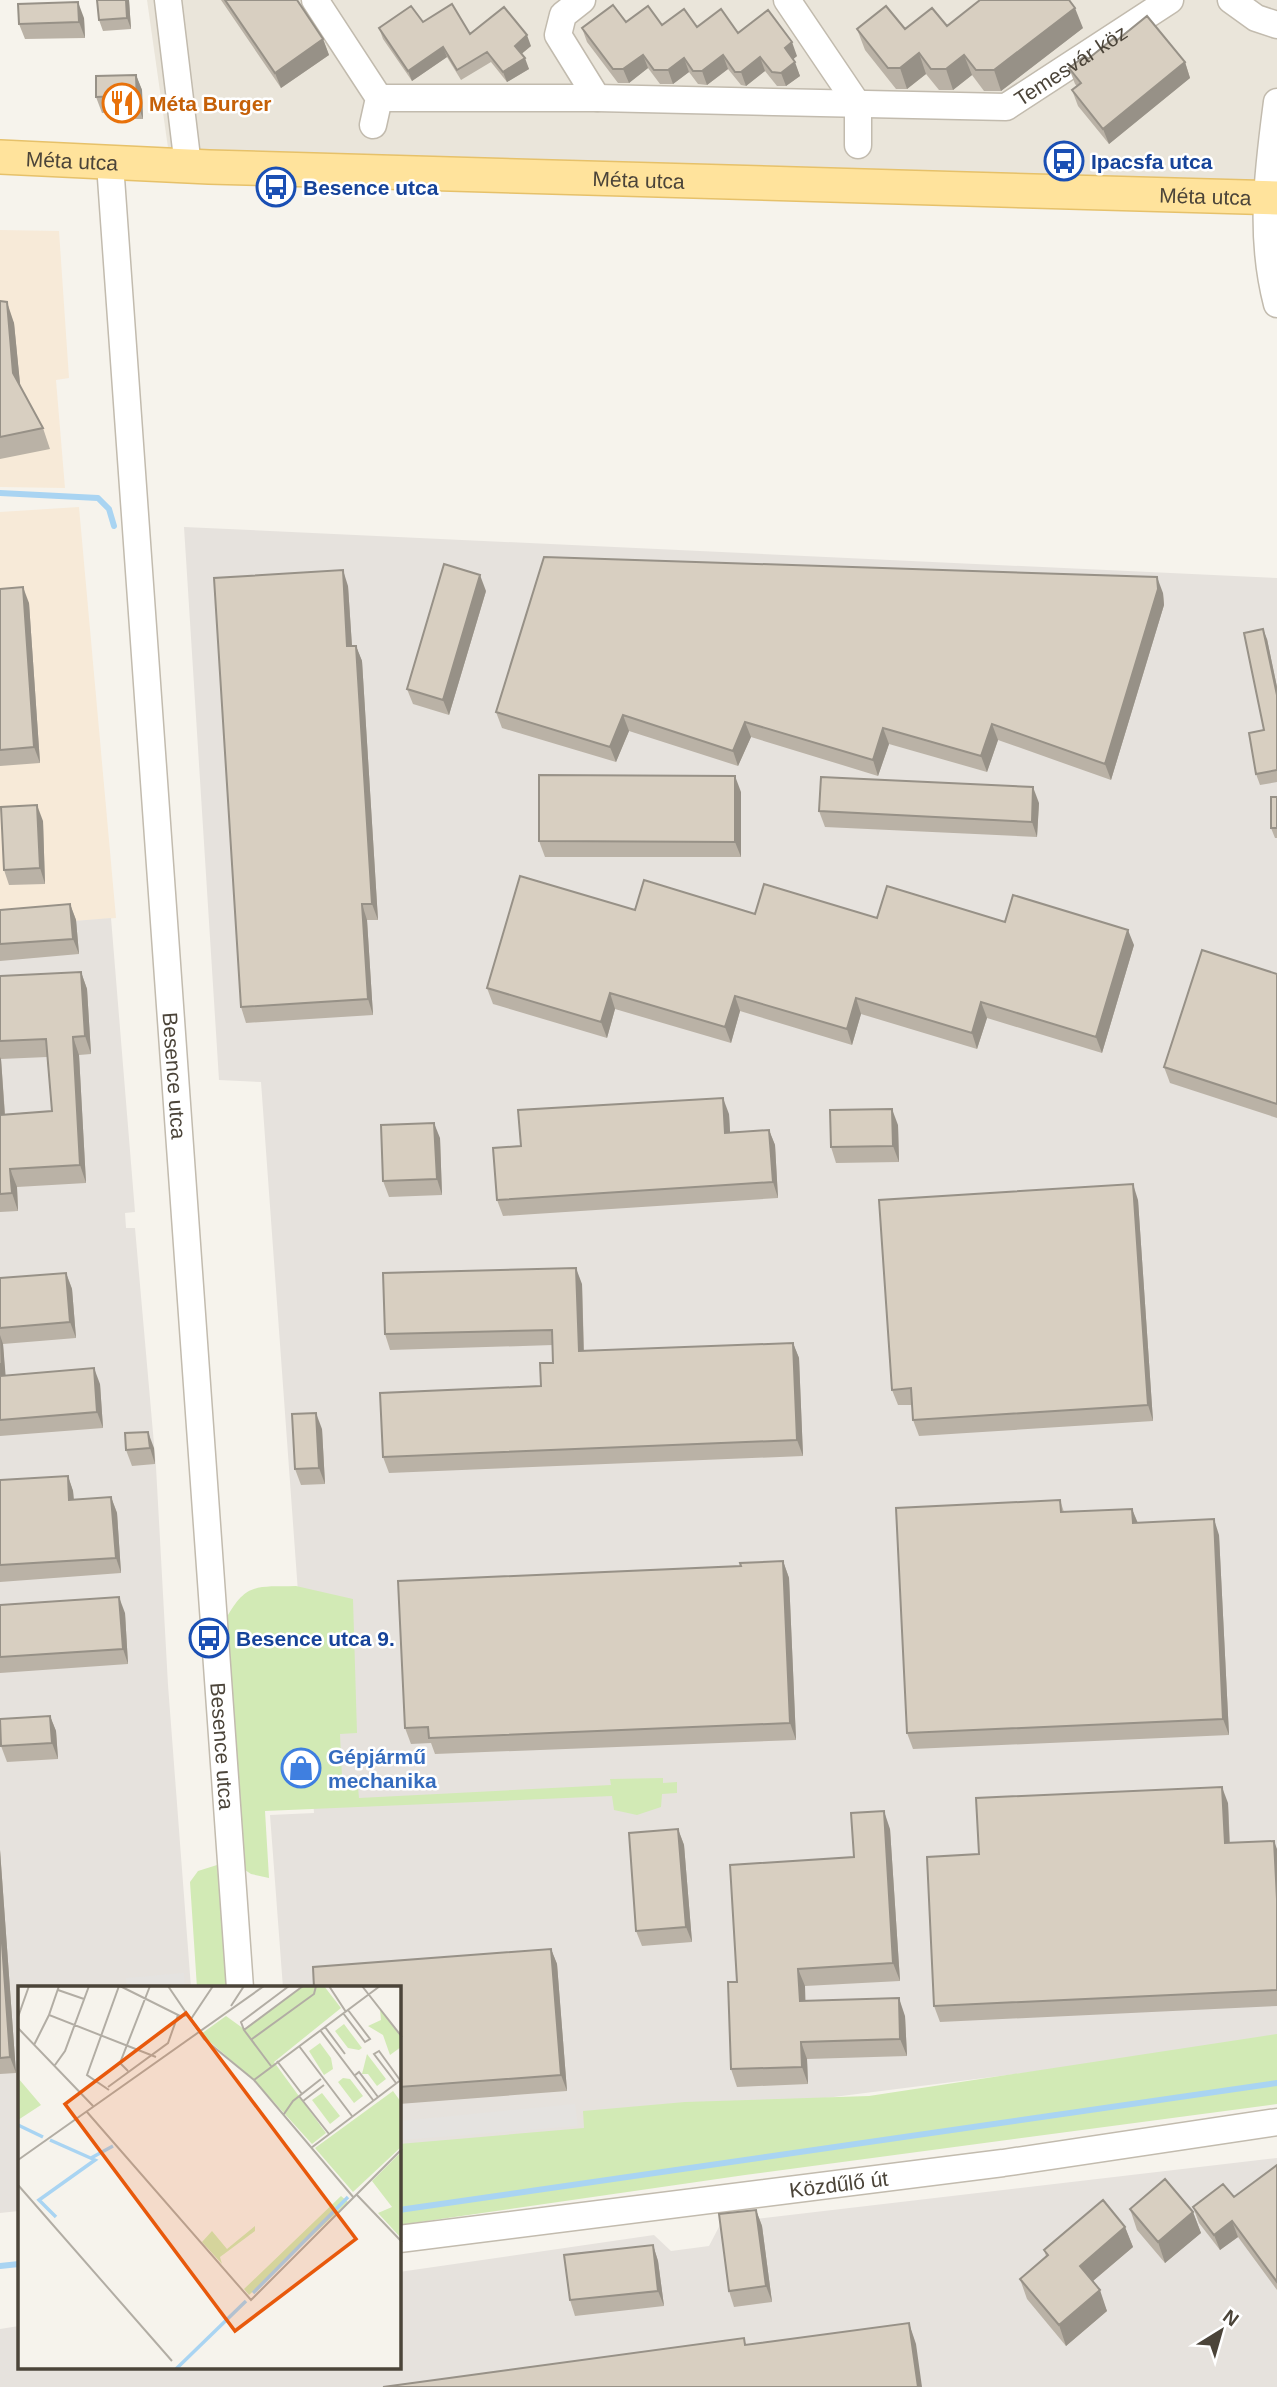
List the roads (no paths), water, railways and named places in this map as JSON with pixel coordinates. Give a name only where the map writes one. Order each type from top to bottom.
[{"type":"main road","name":"Méta utca","points":[[0,158],[110,164],[1272,198]]},
{"type":"street","points":[[168,0],[188,166]]},
{"type":"street","points":[[315,0],[379,98],[373,125]]},
{"type":"street","points":[[582,0],[563,15],[558,35],[597,98]]},
{"type":"street","points":[[787,0],[858,105],[858,145]]},
{"type":"street","name":"Temesvár köz","points":[[858,105],[1006,107],[1170,0]]},
{"type":"street","points":[[1231,0],[1256,18],[1277,25]]},
{"type":"street","points":[[379,98],[597,98],[858,105]]},
{"type":"street","points":[[1277,102],[1267,267],[1277,304]]},
{"type":"street","name":"Besence utca","points":[[110,164],[240,1986]]},
{"type":"street","name":"Közdűlő út","points":[[401,2239],[991,2165],[1277,2122]]},
{"type":"waterway","points":[[0,493],[98,498],[109,509],[114,526]]},
{"type":"waterway","points":[[401,2210],[1277,2083]]},
{"type":"waterway","points":[[0,2266],[18,2264]]},
{"type":"place","name":"Méta Burger","points":[[122,103]]},
{"type":"place","name":"Ipacsfa utca","points":[[1064,161]]},
{"type":"place","name":"Besence utca","points":[[276,187]]},
{"type":"place","name":"Besence utca 9.","points":[[209,1638]]},
{"type":"place","name":"Gépjármű mechanika","points":[[301,1768]]}]
